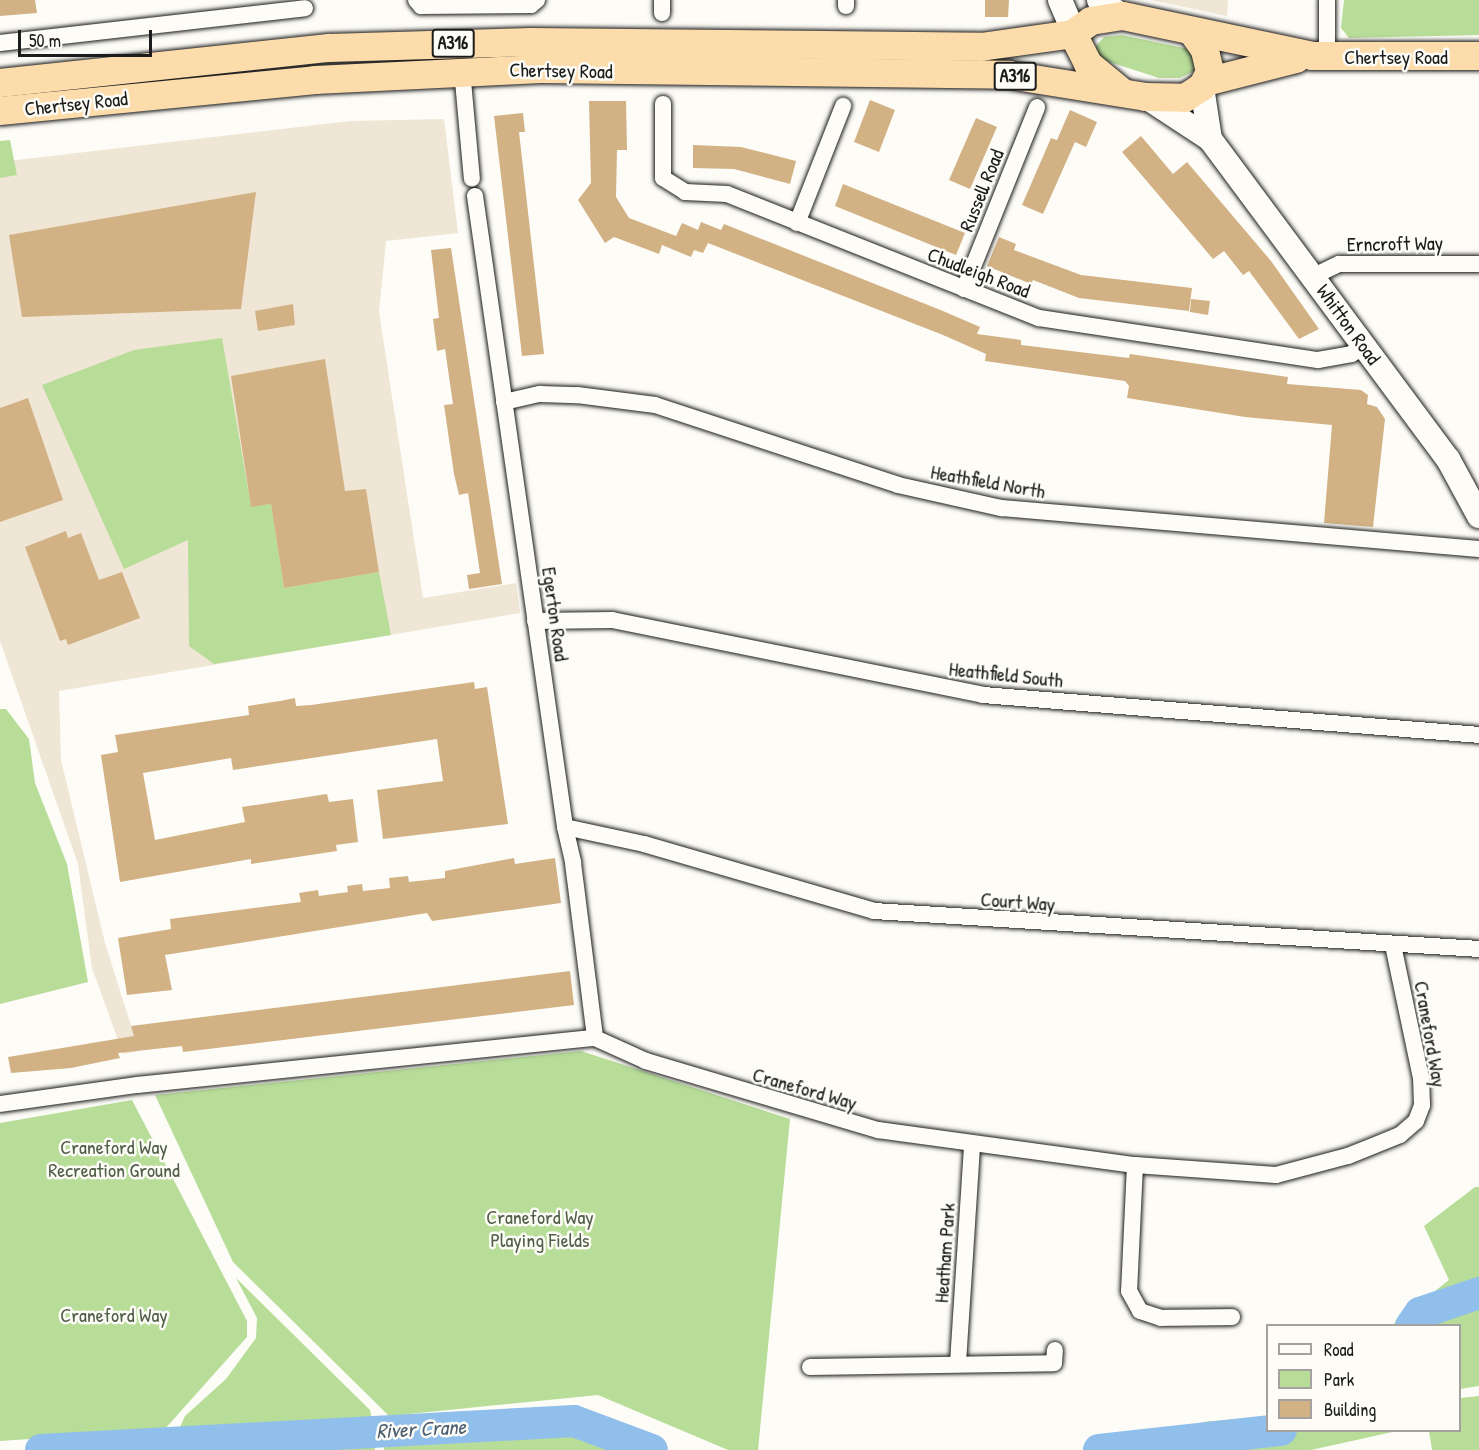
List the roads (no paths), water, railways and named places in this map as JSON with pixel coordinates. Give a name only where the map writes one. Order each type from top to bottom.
[{"type":"highway","name":"Chertsey Road","points":[[0,83],[340,48],[531,42],[981,47],[1073,32],[1091,21],[1123,16],[1194,34],[1320,56],[1479,56]]},
{"type":"highway","points":[[1073,32],[1088,64],[1134,94]]},
{"type":"highway","points":[[1194,34],[1205,50],[1210,72],[1204,85]]},
{"type":"highway","name":"Chertsey Road","points":[[0,111],[315,80],[462,70],[1009,75],[1134,94],[1185,98],[1204,85],[1320,56]]},
{"type":"main road","points":[[1060,0],[1073,32]]},
{"type":"main road","points":[[1099,0],[1123,16]]},
{"type":"main road","name":"Whitton Road","points":[[1204,85],[1210,139]]},
{"type":"main road","name":"Whitton Road","points":[[1134,94],[1210,139],[1448,459],[1479,516]]},
{"type":"street","points":[[416,0],[421,6],[531,5],[537,0]]},
{"type":"street","points":[[1320,56],[1327,0]]},
{"type":"street","points":[[0,43],[305,8]]},
{"type":"street","points":[[462,70],[472,179]]},
{"type":"street","name":"Chudleigh Road","points":[[663,104],[663,178],[685,192],[728,194],[1039,318],[1318,360],[1351,354],[1365,347]]},
{"type":"street","points":[[797,223],[843,106]]},
{"type":"street","name":"Russell Road","points":[[964,289],[1037,107]]},
{"type":"street","name":"Egerton Road","points":[[475,196],[565,827],[573,863],[595,1038]]},
{"type":"street","name":"Erncroft Way","points":[[1314,276],[1339,264],[1479,264]]},
{"type":"street","name":"Heathfield North","points":[[504,402],[540,394],[577,394],[655,405],[898,485],[1000,508],[1479,549]]},
{"type":"street","name":"Heathfield South","points":[[535,621],[612,620],[983,695],[1479,735]]},
{"type":"street","name":"Court Way","points":[[565,827],[644,844],[874,911],[1479,949]]},
{"type":"street","name":"Craneford Way","points":[[595,1038],[646,1061],[778,1103],[878,1130],[972,1145],[1136,1165],[1276,1175],[1348,1156],[1400,1135],[1416,1121],[1422,1105],[1421,1078],[1393,945]]},
{"type":"street","points":[[0,1104],[137,1085],[595,1038]]},
{"type":"street","name":"Heatham Park","points":[[958,1363],[972,1145]]},
{"type":"street","points":[[1136,1165],[1129,1291],[1140,1311],[1161,1318],[1232,1317]]},
{"type":"street","points":[[810,1367],[1054,1363],[1055,1350]]},
{"type":"waterway","name":"River Crane","points":[[1412,1324],[1420,1313],[1479,1293]]},
{"type":"waterway","name":"River Crane","points":[[41,1450],[574,1421],[652,1450]]},
{"type":"waterway","name":"River Crane","points":[[1099,1450],[1266,1432]]},
{"type":"park label","name":"Craneford Way Recreation Ground","points":[[114,1158]]},
{"type":"park label","name":"Craneford Way Playing Fields","points":[[540,1228]]}]
